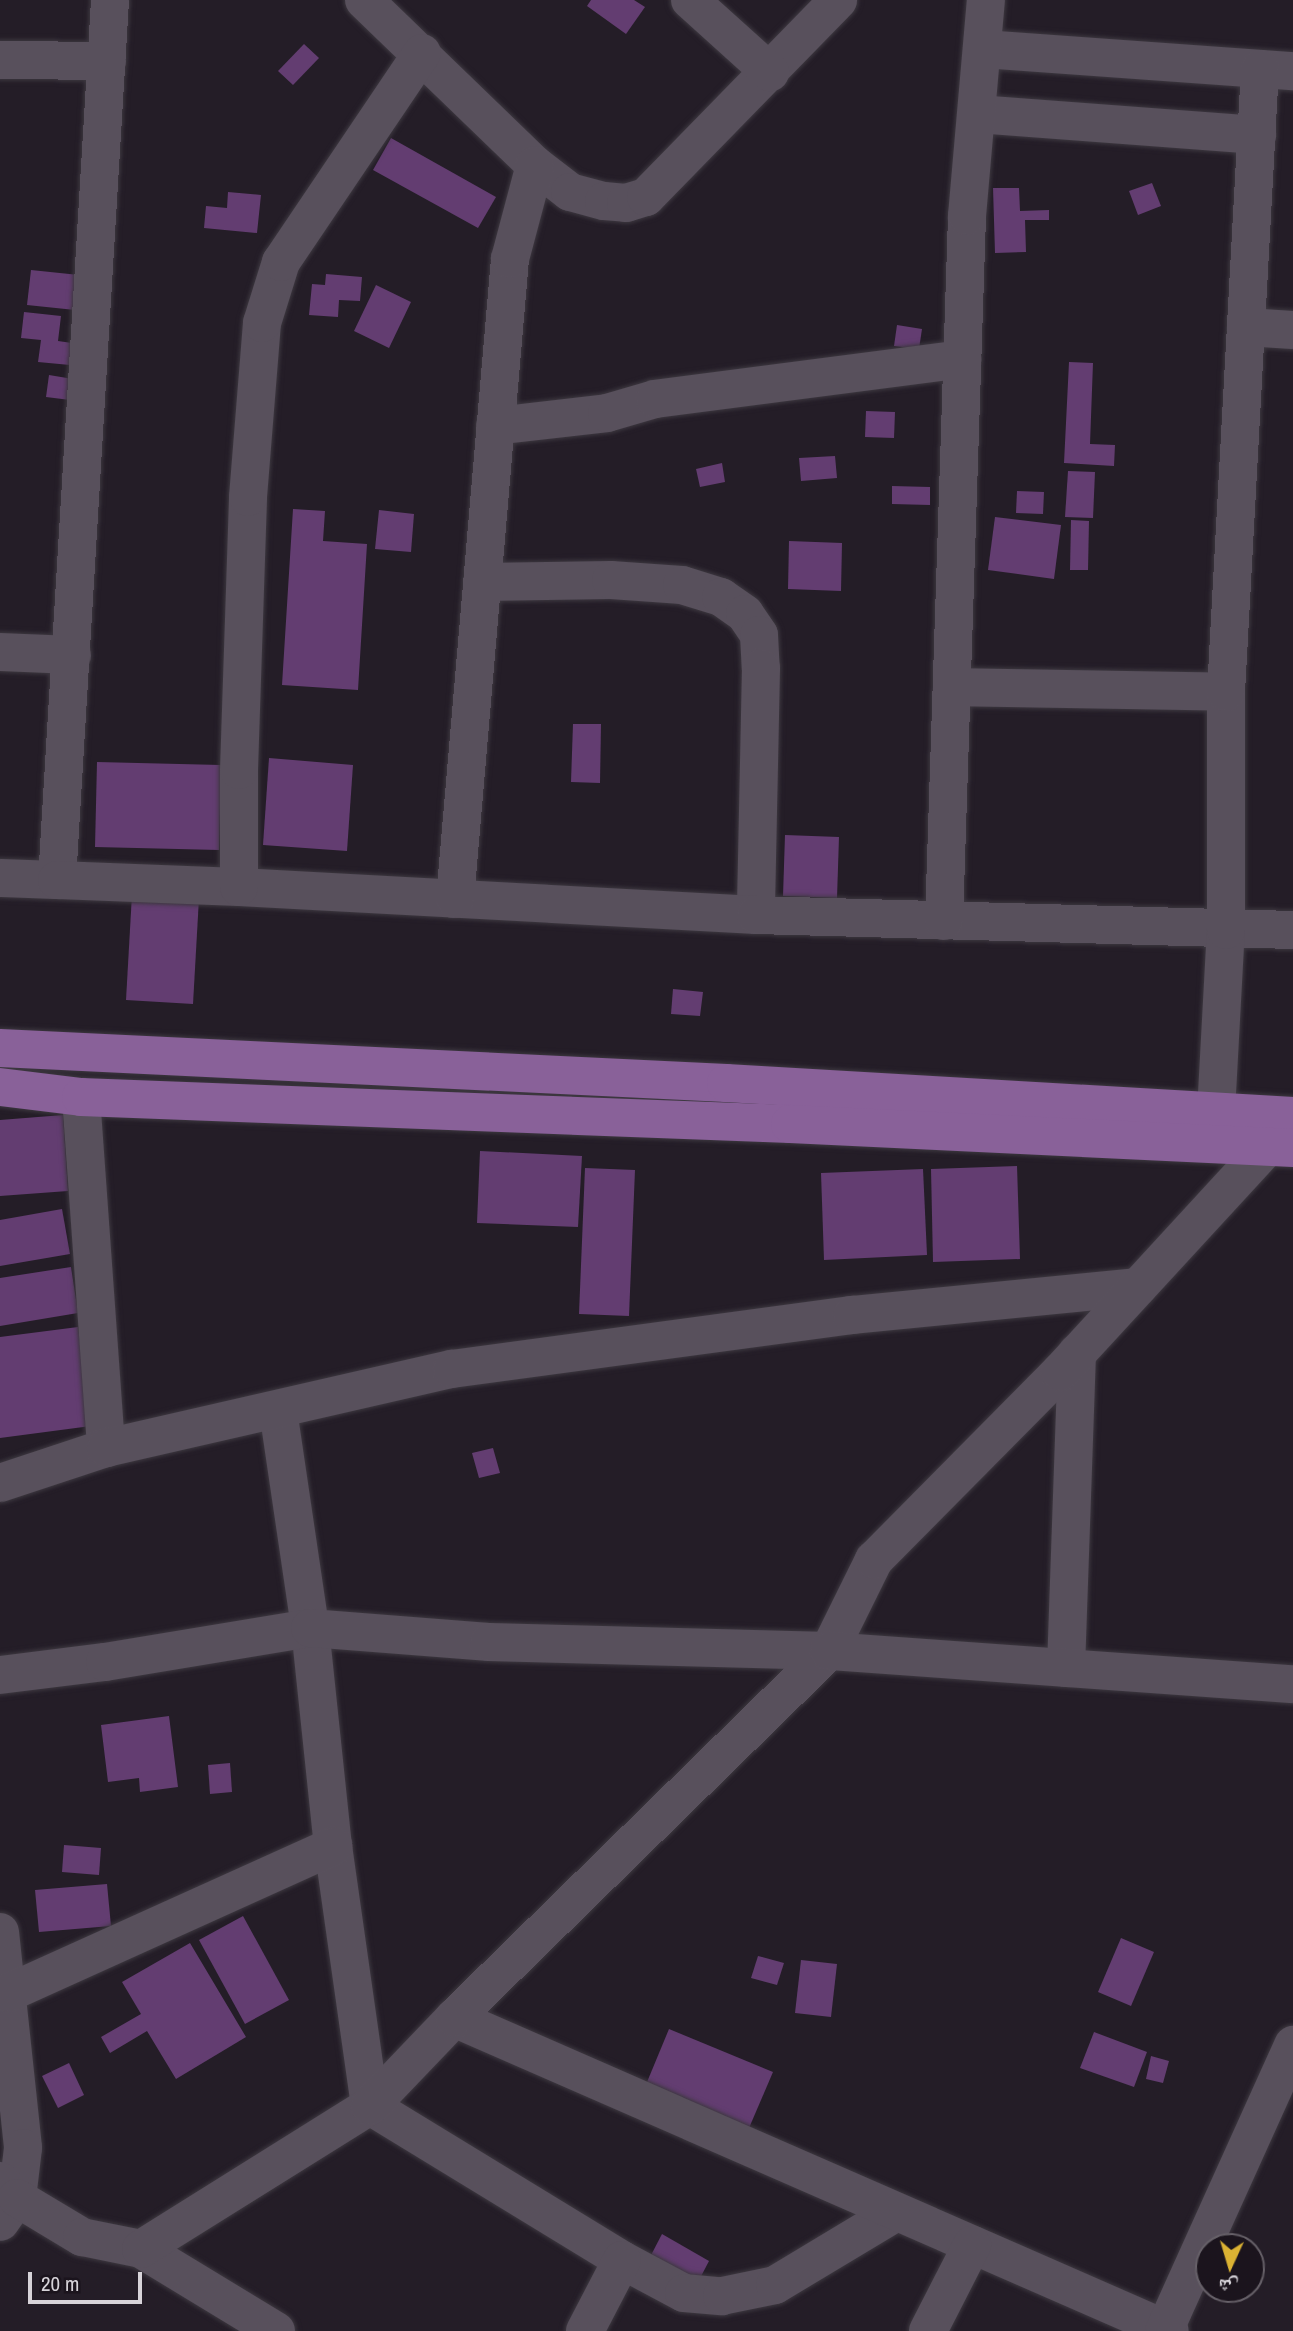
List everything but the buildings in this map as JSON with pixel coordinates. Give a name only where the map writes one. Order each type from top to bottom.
[{"type":"main road","points":[[0,1048],[726,1083],[1293,1116]]},
{"type":"main road","points":[[0,1087],[81,1097],[790,1124],[1280,1147]]},
{"type":"street","points":[[57,880],[110,0]]},
{"type":"street","points":[[364,0],[422,53],[534,164],[570,192],[604,201],[626,203],[646,197],[838,0]]},
{"type":"street","points":[[691,0],[770,72]]},
{"type":"street","points":[[944,921],[967,216],[986,0]]},
{"type":"street","points":[[983,49],[1277,70],[1257,135],[1226,692],[1226,930],[1216,1111]]},
{"type":"street","points":[[239,887],[239,770],[248,497],[262,323],[281,262],[422,53]]},
{"type":"street","points":[[0,60],[107,61]]},
{"type":"street","points":[[976,114],[1257,135]]},
{"type":"street","points":[[455,899],[510,259],[534,164]]},
{"type":"street","points":[[1246,327],[1293,330]]},
{"type":"street","points":[[495,426],[607,413],[655,398],[962,359]]},
{"type":"street","points":[[482,582],[611,580],[682,585],[721,597],[745,614],[759,635],[761,668],[756,915]]},
{"type":"street","points":[[0,652],[72,655]]},
{"type":"street","points":[[952,687],[1226,692]]},
{"type":"street","points":[[0,878],[239,887],[756,915],[1293,930]]},
{"type":"street","points":[[81,1097],[106,1448]]},
{"type":"street","points":[[141,2249],[370,2106],[454,2018],[829,1651],[874,1560],[1138,1287],[1280,1147]]},
{"type":"street","points":[[0,1483],[106,1448],[452,1369],[852,1315],[1138,1287]]},
{"type":"street","points":[[1066,1668],[1077,1353]]},
{"type":"street","points":[[278,1410],[310,1628],[333,1846],[370,2106]]},
{"type":"street","points":[[0,1675],[105,1662],[310,1628],[489,1642],[829,1651],[1293,1684]]},
{"type":"street","points":[[8,1993],[333,1846]]},
{"type":"street","points":[[0,1932],[23,2148],[6,2200],[82,2237],[141,2249],[276,2331]]},
{"type":"street","points":[[454,2018],[1166,2330],[1293,2045]]},
{"type":"street","points":[[370,2106],[622,2260],[684,2293],[722,2296],[775,2286],[895,2213]]},
{"type":"street","points":[[928,2331],[972,2245]]},
{"type":"street","points":[[584,2331],[622,2260]]}]
